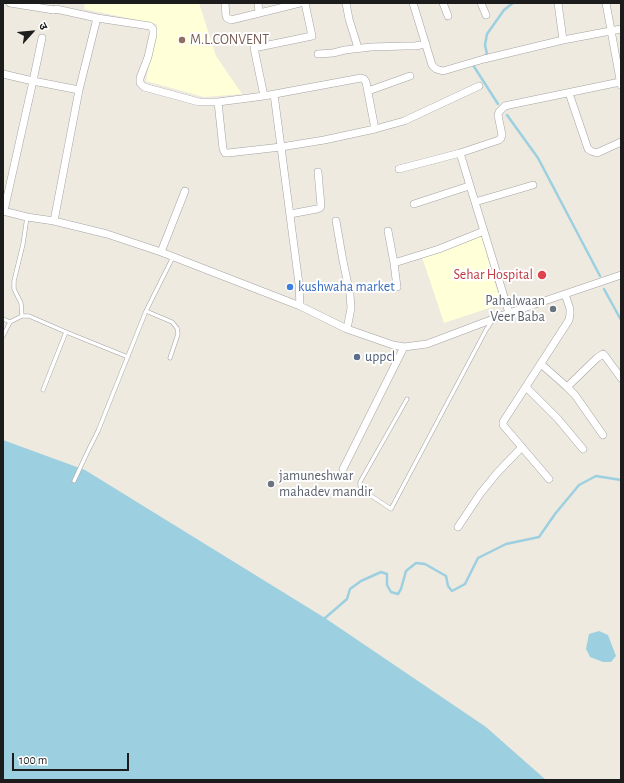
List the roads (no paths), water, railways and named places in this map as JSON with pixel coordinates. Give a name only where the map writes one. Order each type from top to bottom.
[{"type":"street","points":[[10,3],[57,8],[97,18],[150,26],[153,29],[153,35],[148,58],[140,78],[140,83],[144,87],[199,102],[218,102],[264,96],[361,78],[364,79],[368,91],[375,129]]},
{"type":"street","points":[[225,3],[226,16],[231,20],[300,3]]},
{"type":"street","points":[[258,3],[259,12]]},
{"type":"street","points":[[264,96],[254,48],[312,36],[305,3]]},
{"type":"street","points":[[346,3],[349,19],[358,48]]},
{"type":"street","points":[[414,3],[432,65],[436,69],[443,71],[484,59],[563,40],[621,29]]},
{"type":"street","points":[[443,3],[448,16]]},
{"type":"street","points":[[481,3],[486,15]]},
{"type":"street","points":[[558,3],[563,40]]},
{"type":"street","points":[[399,169],[460,153],[499,140],[502,138],[502,135],[498,115],[505,106],[509,104],[621,84],[606,3]]},
{"type":"street","points":[[54,221],[79,90],[97,18]]},
{"type":"street","points":[[42,38],[4,211],[107,234],[161,252],[300,306],[347,329],[393,345],[404,347],[427,344],[509,313],[621,274]]},
{"type":"street","points":[[318,54],[358,48],[415,46],[426,44]]},
{"type":"street","points":[[3,74],[79,90]]},
{"type":"street","points":[[368,91],[410,76]]},
{"type":"street","points":[[218,102],[223,149],[225,153],[228,153],[324,140],[375,129],[404,121],[479,86]]},
{"type":"street","points":[[569,93],[586,144],[590,151],[597,153],[621,142]]},
{"type":"street","points":[[274,94],[299,284],[300,306]]},
{"type":"street","points":[[460,153],[509,313]]},
{"type":"street","points":[[290,214],[320,208],[318,172]]},
{"type":"street","points":[[475,202],[533,185]]},
{"type":"street","points":[[414,204],[469,186]]},
{"type":"street","points":[[161,252],[185,191]]},
{"type":"street","points":[[336,221],[350,294],[351,308],[347,329]]},
{"type":"street","points":[[388,231],[397,287]]},
{"type":"street","points":[[394,263],[439,249],[484,231]]},
{"type":"street","points":[[549,479],[503,425],[503,422],[569,320],[570,309],[565,294]]},
{"type":"street","points":[[343,469],[404,347]]},
{"type":"street","points":[[567,387],[603,354],[621,378]]},
{"type":"street","points":[[541,364],[567,387],[583,406],[603,435]]},
{"type":"street","points":[[526,387],[558,419],[583,448]]},
{"type":"street","points":[[458,526],[480,494],[497,473],[522,447]]},
{"type":"lane","points":[[22,316],[20,303],[14,289],[14,282],[28,217]]},
{"type":"lane","points":[[74,482],[98,431],[146,311],[173,257]]},
{"type":"lane","points":[[146,311],[172,322],[177,328],[178,334],[170,358]]},
{"type":"lane","points":[[3,336],[10,322],[22,316],[30,316],[128,357]]},
{"type":"lane","points":[[3,319],[10,322]]},
{"type":"lane","points":[[408,399],[360,482],[361,489],[391,509],[486,330],[494,319]]},
{"type":"lane","points":[[43,390],[66,332]]},
{"type":"water","points":[[3,440],[85,470],[325,618],[486,727],[546,780],[3,780]]},
{"type":"water","points":[[599,631],[608,635],[616,656],[611,662],[603,662],[590,657],[586,649],[589,634]]},
{"type":"waterway","points":[[483,57],[487,54],[485,45],[487,34],[504,10],[513,3]]},
{"type":"waterway","points":[[475,64],[473,65],[498,104]]},
{"type":"waterway","points":[[507,115],[538,158],[600,276]]},
{"type":"waterway","points":[[604,289],[621,320]]},
{"type":"waterway","points":[[325,618],[347,599],[350,589],[361,581],[381,572],[387,574],[387,585],[391,592],[398,594],[406,571],[416,563],[425,564],[446,576],[448,586],[452,591],[465,584],[478,558],[506,544],[539,537],[555,514],[579,485],[596,476],[621,480]]},
{"type":"place","name":"M.L.CONVENT","points":[[182,40]]},
{"type":"place","name":"Sehar Hospital","points":[[542,275]]},
{"type":"place","name":"kushwaha market","points":[[290,287]]},
{"type":"place","name":"Pahalwaan Veer Baba","points":[[553,309]]},
{"type":"place","name":"uppcl","points":[[357,357]]},
{"type":"place","name":"jamuneshwar mahadev mandir","points":[[271,484]]}]
